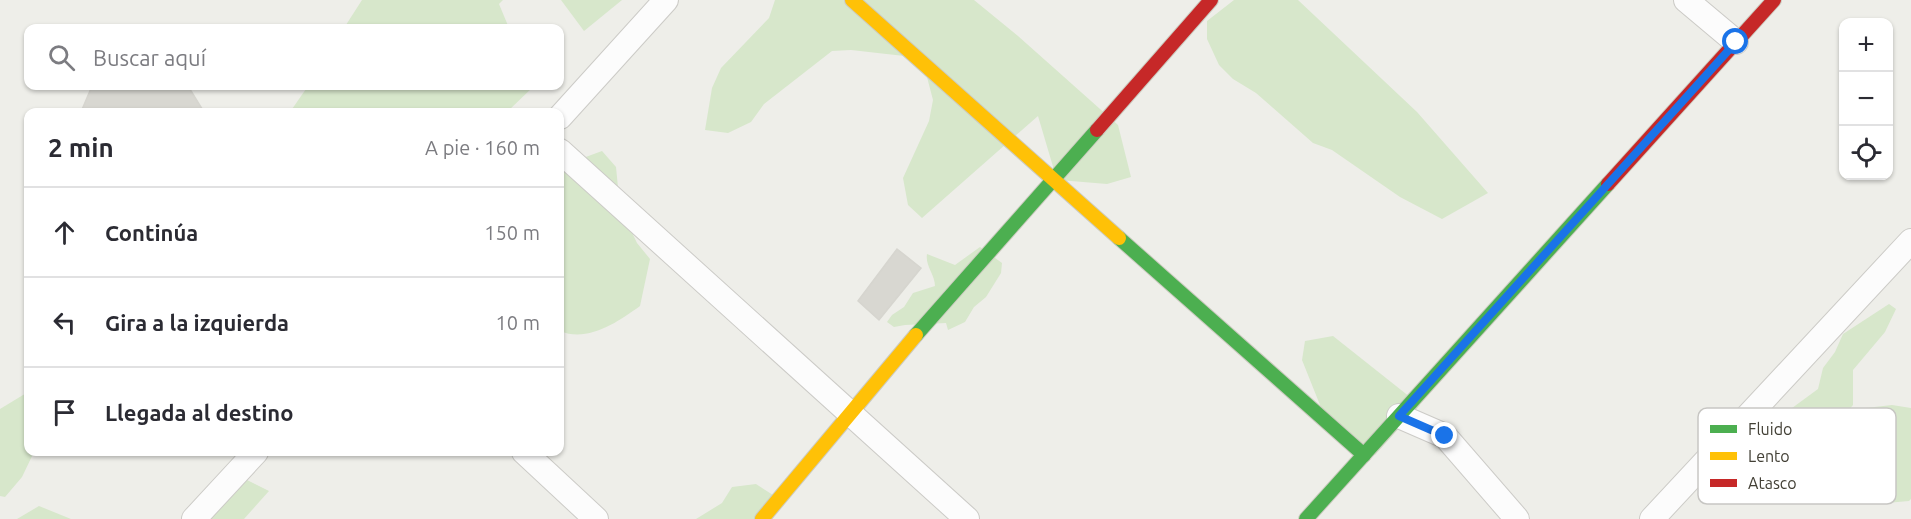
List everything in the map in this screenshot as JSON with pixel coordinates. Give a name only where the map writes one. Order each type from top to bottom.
[{"type":"street","points":[[564,113],[666,0]]},
{"type":"street","points":[[852,0],[1364,455]]},
{"type":"street","points":[[762,519],[917,335],[1211,0]]},
{"type":"street","points":[[1686,0],[1736,42]]},
{"type":"street","points":[[1306,519],[1774,0]]},
{"type":"street","points":[[564,155],[967,519]]},
{"type":"street","points":[[1755,408],[1911,241]]},
{"type":"street","points":[[1399,416],[1445,436],[1517,519]]},
{"type":"street","points":[[194,519],[252,456]]},
{"type":"street","points":[[528,456],[596,519]]},
{"type":"street","points":[[1652,519],[1698,470]]},
{"type":"green space","points":[[362,0],[503,0],[499,4],[507,24],[347,24]]},
{"type":"green space","points":[[561,0],[622,0],[584,31]]},
{"type":"green space","points":[[775,0],[974,0],[1118,125],[1131,177],[1107,184],[1059,180],[1038,116],[922,218],[908,205],[903,178],[929,121],[933,100],[922,58],[851,50],[832,51],[764,104],[751,122],[728,133],[705,130],[712,88],[721,68],[769,18]]},
{"type":"green space","points":[[1234,0],[1298,0],[1417,112],[1488,193],[1442,219],[1400,197],[1332,150],[1313,143],[1256,93],[1233,79],[1219,65],[1207,39],[1207,21]]},
{"type":"green space","points":[[305,90],[530,90],[511,108],[293,108]]},
{"type":"green space","points":[[602,151],[616,167],[620,208],[637,243],[650,259],[640,306],[602,329],[591,333],[570,334],[564,332],[564,172],[583,158]]},
{"type":"green space","points":[[980,247],[1002,263],[1001,273],[986,297],[974,307],[965,322],[948,330],[946,323],[894,327],[887,322],[892,315],[904,307],[913,293],[935,286],[927,262],[927,254],[955,265]]},
{"type":"green space","points":[[1889,304],[1896,309],[1885,332],[1853,370],[1853,405],[1850,408],[1792,408],[1818,389],[1823,368],[1835,352],[1843,334]]},
{"type":"green space","points":[[1333,336],[1420,405],[1375,455],[1324,415],[1302,360],[1305,341]]},
{"type":"green space","points":[[24,394],[24,456],[32,456],[22,477],[5,497],[0,496],[0,409]]},
{"type":"green space","points":[[1892,405],[1911,408],[1911,499],[1896,502],[1896,408],[1866,408]]},
{"type":"green space","points":[[247,480],[269,491],[244,519],[209,519]]},
{"type":"green space","points":[[756,484],[773,495],[754,519],[696,519],[722,503],[732,487]]},
{"type":"green space","points":[[39,506],[71,519],[17,519]]},
{"type":"building","points":[[90,90],[190,90],[202,108],[83,108]]},
{"type":"building","points":[[897,249],[921,268],[879,320],[858,301]]},
{"type":"traffic: fast","points":[[916,335],[1097,130]]},
{"type":"traffic: fast","points":[[1306,519],[1608,184]]},
{"type":"traffic: fast","points":[[1119,238],[1364,455]]},
{"type":"traffic: slow","points":[[852,0],[1119,238]]},
{"type":"traffic: slow","points":[[762,519],[916,335]]},
{"type":"traffic: jam","points":[[1097,130],[1211,0]]},
{"type":"traffic: jam","points":[[1608,184],[1774,0]]},
{"type":"route","points":[[1445,436],[1399,416],[1736,42]]}]
